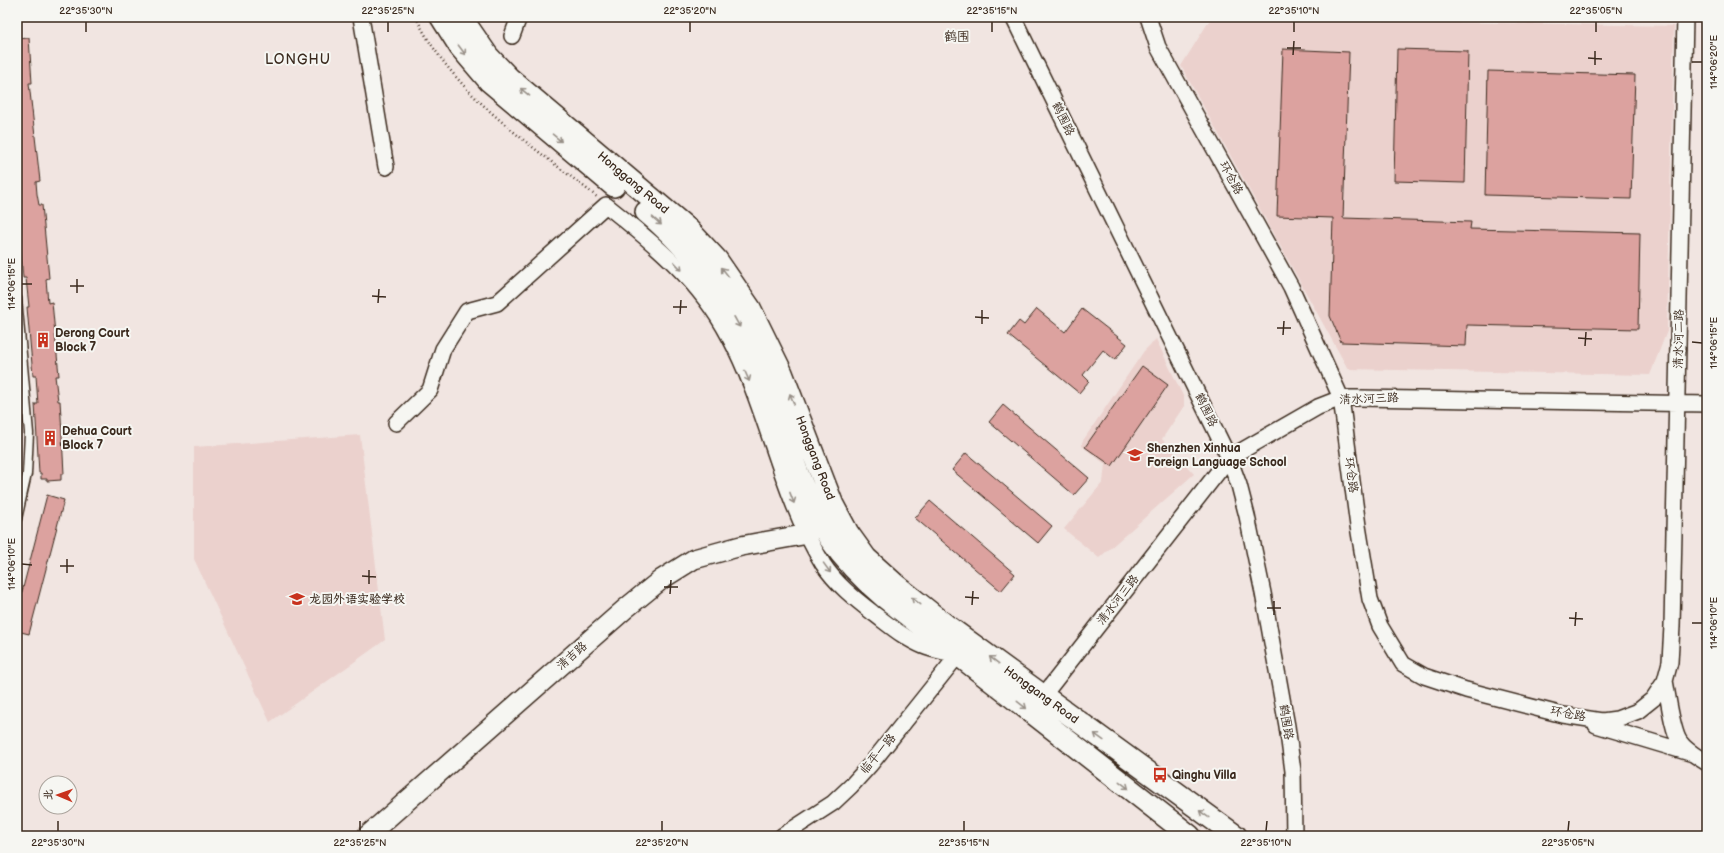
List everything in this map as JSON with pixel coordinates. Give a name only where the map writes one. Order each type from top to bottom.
[{"type":"main road","name":"Honggang Road","points":[[441,17],[460,47],[489,81],[658,222],[681,244],[704,271],[733,315],[757,361],[809,499],[831,541],[850,565],[871,586],[1190,836]]},
{"type":"main road","name":"Honggang Road","points":[[461,17],[488,56],[509,78],[688,229],[704,245],[729,276],[750,308],[772,351],[840,519],[866,558],[896,585],[1043,696],[1236,836]]},
{"type":"street","points":[[362,17],[386,167]]},
{"type":"street","points":[[512,36],[519,17]]},
{"type":"street","name":"鹤围路","points":[[1013,17],[1229,458],[1239,485],[1263,593],[1287,726],[1293,771],[1294,836]]},
{"type":"street","name":"环仓路","points":[[1148,17],[1158,47],[1291,287],[1341,398],[1358,526],[1370,599],[1380,626],[1402,664],[1424,676],[1466,690],[1563,715],[1602,720],[1617,720],[1638,710],[1653,699],[1665,681],[1670,662]]},
{"type":"street","name":"清水河二路","points":[[1670,662],[1685,17]]},
{"type":"street","points":[[396,423],[430,390],[443,350],[467,311],[497,303],[606,204],[650,239],[678,265],[718,316],[751,384],[791,496],[805,530],[824,565],[844,588],[884,621],[923,647],[958,655]]},
{"type":"street","name":"清水河三路","points":[[1043,696],[1229,458],[1318,407],[1341,398],[1707,404]]},
{"type":"street","name":"清吉路","points":[[366,836],[625,609],[662,579],[694,559],[708,554],[808,534]]},
{"type":"street","name":"临平一路","points":[[782,836],[833,803],[851,786],[870,765],[958,655]]},
{"type":"street","points":[[1665,681],[1672,715],[1680,742],[1693,754],[1707,763]]},
{"type":"street","points":[[1563,715],[1693,754]]},
{"type":"lane","points":[[17,298],[20,369],[29,427],[29,454],[26,481],[17,516]]},
{"type":"shaded area","points":[[1211,18],[1674,26],[1667,331],[1650,375],[1348,369],[1181,66]]},
{"type":"shaded area","name":"Shenzhen Xinhua Foreign Language School","points":[[1156,339],[1184,398],[1184,406],[1162,439],[1194,474],[1099,558],[1064,529],[1103,482],[1105,464],[1082,446],[1082,442],[1144,351]]},
{"type":"shaded area","name":"龙园外语实验学校","points":[[360,435],[385,640],[270,722],[194,559],[194,447]]},
{"type":"building","points":[[29,38],[32,83],[29,83],[40,181],[36,182],[39,205],[42,205],[49,278],[46,279],[48,303],[52,302],[59,376],[55,376],[58,401],[60,401],[64,474],[61,474],[61,480],[47,481],[47,479],[41,479],[41,473],[39,473],[35,404],[38,404],[36,376],[33,376],[27,307],[29,307],[26,278],[23,278],[17,211],[19,209],[17,184],[17,39]]},
{"type":"building","points":[[1283,49],[1349,52],[1343,218],[1471,222],[1470,229],[1640,233],[1638,329],[1467,325],[1466,346],[1341,342],[1330,316],[1333,218],[1277,216]]},
{"type":"building","points":[[1397,49],[1468,51],[1465,183],[1394,181]]},
{"type":"building","points":[[1488,71],[1635,75],[1631,199],[1485,195]]},
{"type":"building","points":[[1037,309],[1065,332],[1082,309],[1127,344],[1115,360],[1103,350],[1083,375],[1089,381],[1079,393],[1008,335],[1019,321],[1024,325]]},
{"type":"building","points":[[1142,366],[1168,385],[1112,466],[1085,447]]},
{"type":"building","points":[[1003,405],[1089,478],[1074,495],[989,422]]},
{"type":"building","points":[[966,453],[1052,526],[1038,543],[952,470]]},
{"type":"building","points":[[47,495],[64,500],[29,634],[17,631],[17,611]]},
{"type":"building","points":[[930,501],[1015,574],[1001,591],[915,518]]},
{"type":"place","name":"Derong Court Block 7","points":[[43,340]]},
{"type":"place","name":"Dehua Court Block 7","points":[[50,438]]},
{"type":"place","name":"Shenzhen Xinhua Foreign Language School","points":[[1135,455]]},
{"type":"place","name":"龙园外语实验学校","points":[[297,599]]},
{"type":"place","name":"Qinghu Villa","points":[[1160,775]]},
{"type":"district","name":"鹤围","points":[[957,37]]},
{"type":"district","name":"LONGHU","points":[[298,59]]}]
